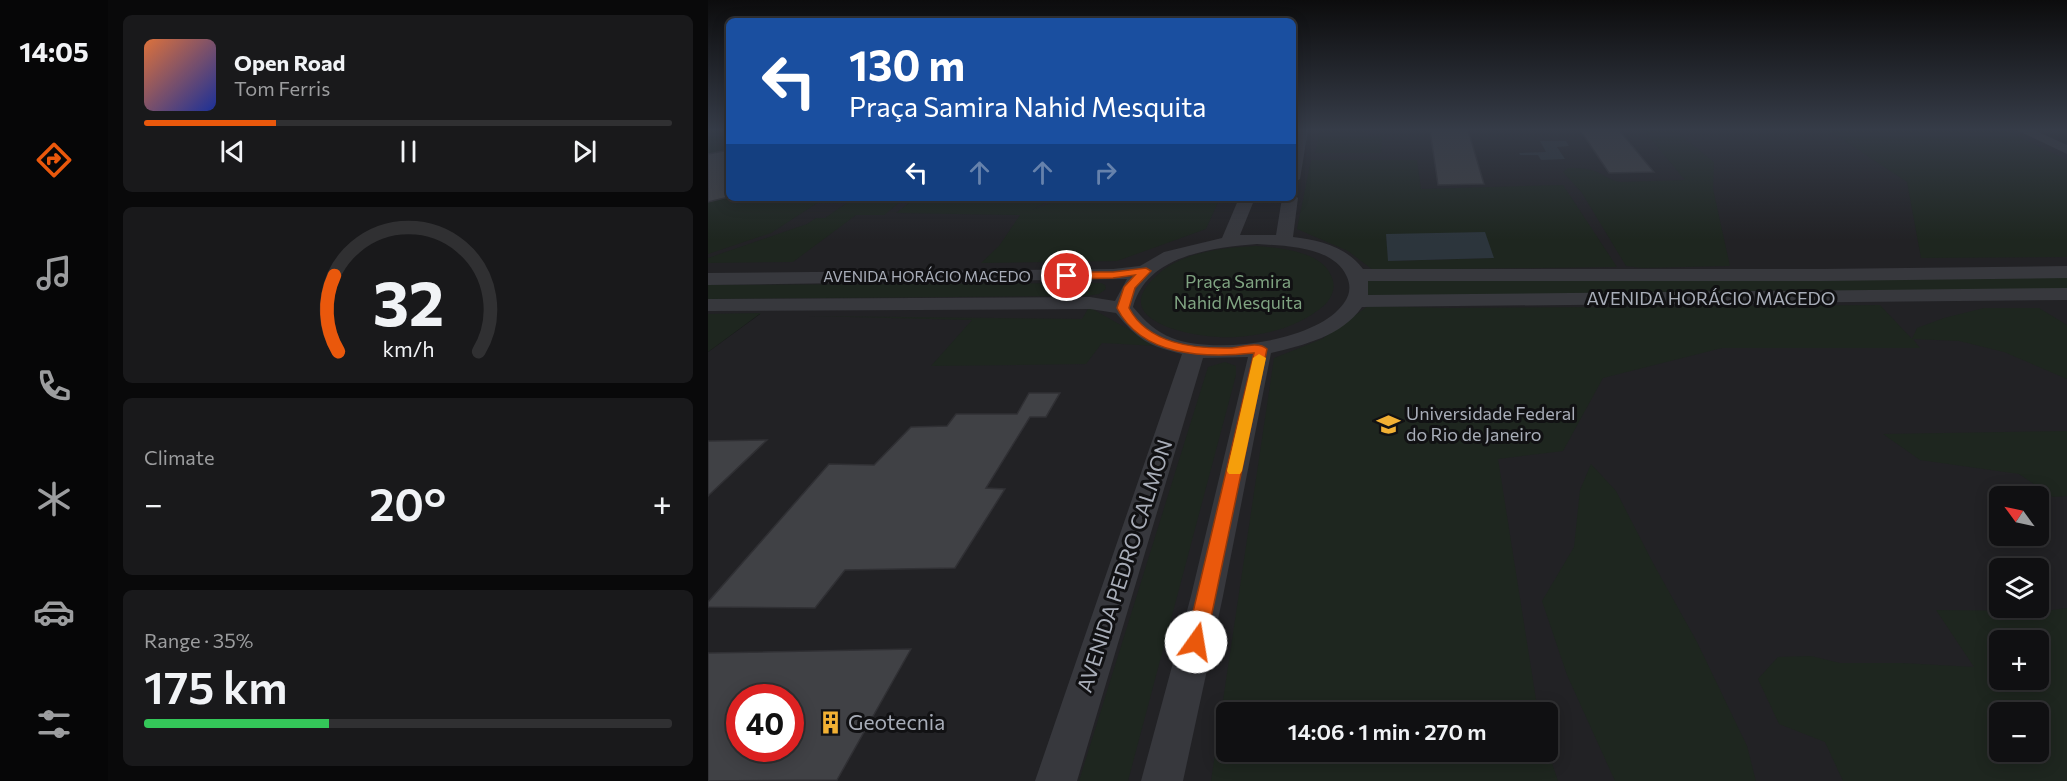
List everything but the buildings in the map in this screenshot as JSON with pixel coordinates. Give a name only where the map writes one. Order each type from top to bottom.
[{"type":"street","points":[[1229,241],[1246,201]]},
{"type":"street","points":[[1284,240],[1290,201]]},
{"type":"street","points":[[1284,240],[1330,252],[1347,262],[1357,274],[1360,288],[1356,302],[1343,316],[1322,330],[1294,341],[1261,349],[1232,352],[1194,351],[1145,335],[1130,321],[1123,308],[1130,287],[1146,271],[1169,257],[1197,247],[1229,241],[1284,240]]},
{"type":"street","name":"AVENIDA HORÁCIO MACEDO","points":[[708,279],[1113,275],[1146,271]]},
{"type":"street","name":"AVENIDA HORÁCIO MACEDO","points":[[1357,274],[1822,275],[2067,272]]},
{"type":"street","points":[[1822,275],[1846,298]]},
{"type":"street","name":"AVENIDA HORÁCIO MACEDO","points":[[1356,302],[2067,294]]},
{"type":"street","name":"AVENIDA HORÁCIO MACEDO","points":[[708,305],[1090,303],[1123,308]]},
{"type":"street","points":[[1162,781],[1207,596],[1261,349]]},
{"type":"street","name":"AVENIDA PEDRO CALMON","points":[[1056,781],[1194,351]]},
{"type":"shaded area","name":"Universidade Federal do Rio de Janeiro","points":[[708,166],[726,166],[726,201],[1296,201],[1296,166],[2067,166],[2067,781],[708,781],[708,352],[760,314],[708,314]]},
{"type":"shaded area","points":[[1485,232],[1494,258],[1388,261],[1386,234]]},
{"type":"green space","points":[[708,166],[726,166],[726,201],[820,201],[771,233],[708,254]]},
{"type":"green space","points":[[1310,166],[1418,166],[1421,189],[1563,185],[1617,267],[1373,270],[1348,251],[1297,229]],"holes":[[[1386,235],[1494,258],[1389,261]]]},
{"type":"green space","points":[[1674,166],[1714,166],[1713,189],[1730,266],[1642,268],[1626,266],[1582,193],[1563,172],[1568,168],[1587,169],[1620,182],[1685,180]]},
{"type":"green space","points":[[1883,166],[2067,166],[2067,257],[1921,258],[1907,182]]},
{"type":"green space","points":[[850,201],[901,201],[884,215],[856,215],[793,262],[708,263],[708,258],[807,224],[816,218],[825,218]]},
{"type":"green space","points":[[911,201],[1049,201],[1032,210],[1055,201],[1219,201],[1206,229],[1117,261],[981,263],[999,246],[1020,215],[896,213]]},
{"type":"green space","name":"Praça Samira Nahid Mesquita","points":[[1256,246],[1290,250],[1322,263],[1329,271],[1334,285],[1327,302],[1308,317],[1289,326],[1236,337],[1204,336],[1184,332],[1151,318],[1142,307],[1142,294],[1154,278],[1176,262],[1215,250]]},
{"type":"green space","points":[[2067,272],[2067,294],[1356,301],[1357,275]]},
{"type":"green space","points":[[1101,283],[1106,289],[1099,294],[1086,296],[708,299],[708,285]]},
{"type":"green space","points":[[1880,305],[1912,339],[1917,328],[1944,318],[1984,308],[2039,308],[2067,325],[2067,379],[2004,352],[1959,341],[1913,339],[1920,348],[1722,348],[1603,378],[1563,451],[1498,459],[1536,702],[1223,702],[1274,358],[1322,339],[1368,306],[1445,308]]},
{"type":"green space","points":[[1089,307],[1158,346],[1102,343],[1086,364],[931,366],[972,320],[808,316],[1082,319]]},
{"type":"green space","points":[[761,313],[708,352],[708,314]]},
{"type":"green space","points":[[1225,362],[1236,366],[1236,375],[1128,781],[1079,781],[1208,367]]},
{"type":"green space","points":[[2067,431],[2067,496],[2053,497],[2049,494],[2049,486],[2037,486],[2019,474],[1920,460],[1883,434]]},
{"type":"green space","points":[[1591,464],[1616,491],[1697,642],[1747,746],[1756,781],[1615,781],[1567,675],[1542,601],[1574,547],[1580,490]]},
{"type":"green space","points":[[2067,608],[2067,781],[1843,781],[1825,742],[1779,724],[1758,679],[1778,657],[1811,656],[1840,663],[1902,663],[1974,667],[1936,610],[1989,610],[1989,618],[2049,618],[2049,610]]},
{"type":"green space","points":[[1216,747],[1216,762],[1552,762],[1558,781],[1211,781]]},
{"type":"slow traffic","points":[[1234,471],[1259,358]]},
{"type":"place","name":"Universidade Federal do Rio de Janeiro","points":[[1388,424]]},
{"type":"place","name":"Geotecnia","points":[[830,723]]},
{"type":"route","points":[[1067,276],[1129,274],[1146,271],[1130,287],[1123,308],[1130,321],[1145,335],[1194,351],[1232,352],[1261,349],[1196,642]]}]
